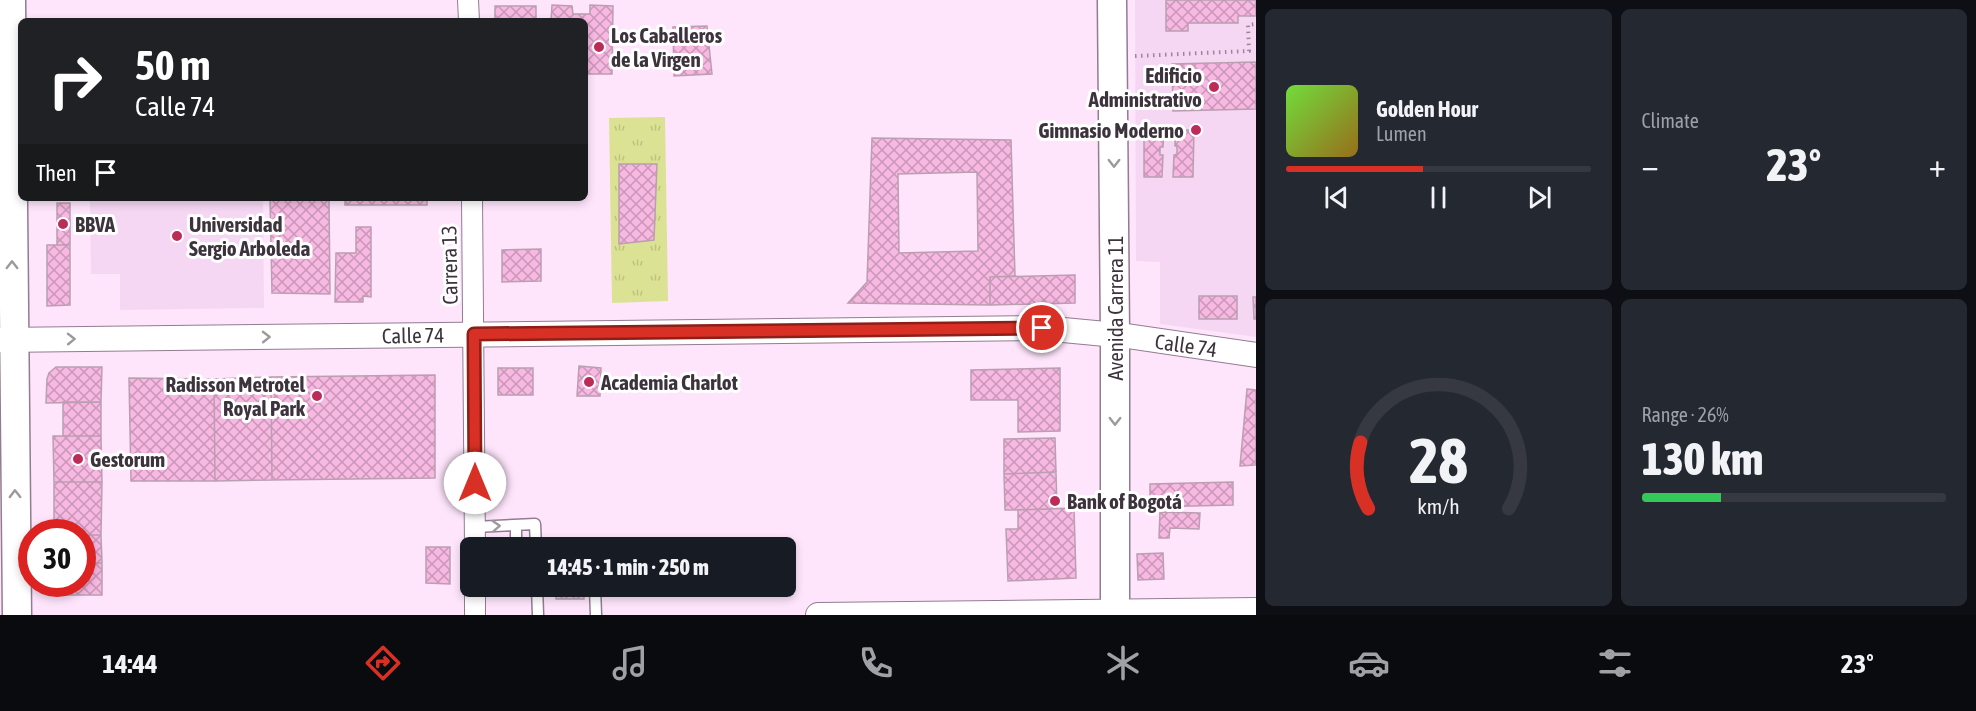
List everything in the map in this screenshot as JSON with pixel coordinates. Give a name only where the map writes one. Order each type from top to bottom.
[{"type":"main road","points":[[11,0],[7,340],[17,615]]},
{"type":"main road","name":"Avenida Carrera 11","points":[[1113,0],[1115,613]]},
{"type":"street","points":[[468,0],[468,18]]},
{"type":"street","name":"Carrera 13","points":[[472,201],[475,537]]},
{"type":"street","name":"Calle 74","points":[[7,340],[1042,328],[1115,335],[1256,355]]},
{"type":"street","points":[[475,597],[476,615]]},
{"type":"street","points":[[818,615],[1256,610]]},
{"type":"lane","points":[[475,527],[535,524],[536,537]]},
{"type":"lane","points":[[516,525],[516,537]]},
{"type":"lane","points":[[537,597],[538,615]]},
{"type":"lane","points":[[595,597],[596,615]]},
{"type":"path","points":[[1113,56],[1249,51],[1248,25],[1256,24]]},
{"type":"shaded area","name":"Gimnasio Moderno","points":[[1135,0],[1256,0],[1256,337],[1160,324],[1160,262],[1136,261]]},
{"type":"shaded area","name":"Universidad Sergio Arboleda","points":[[90,201],[263,201],[264,308],[120,310],[120,274],[91,274]]},
{"type":"green space","points":[[665,117],[668,301],[612,303],[609,118]]},
{"type":"building","points":[[1166,0],[1256,0],[1256,16],[1238,16],[1238,23],[1188,23],[1188,31],[1166,31]]},
{"type":"building","name":"Los Caballeros de la Virgen","points":[[552,5],[572,6],[573,14],[590,14],[590,5],[613,6],[612,74],[588,74],[588,18],[551,18]]},
{"type":"building","points":[[495,6],[536,6],[536,18],[495,18]]},
{"type":"building","points":[[707,26],[712,74],[674,76],[673,27]]},
{"type":"building","name":"Edificio Administrativo","points":[[1256,62],[1256,109],[1173,111],[1172,64]]},
{"type":"building","points":[[1164,130],[1163,147],[1160,147],[1160,155],[1163,155],[1162,177],[1144,177],[1144,131]]},
{"type":"building","points":[[1175,130],[1194,130],[1193,177],[1173,177],[1174,155],[1177,154]]},
{"type":"building","points":[[872,138],[1011,140],[1015,276],[990,277],[990,305],[848,303],[867,282]],"holes":[[[977,172],[978,251],[899,253],[898,174]]]},
{"type":"building","points":[[619,164],[657,164],[654,240],[619,244]]},
{"type":"building","points":[[270,201],[329,201],[330,294],[272,293]]},
{"type":"building","points":[[345,201],[427,201],[427,205],[345,205]]},
{"type":"building","name":"BBVA","points":[[57,203],[70,203],[70,245],[57,245]]},
{"type":"building","points":[[356,227],[371,227],[371,297],[363,296],[363,302],[335,302],[336,253],[356,253]]},
{"type":"building","points":[[47,245],[70,245],[70,305],[47,306]]},
{"type":"building","points":[[541,249],[541,281],[502,282],[502,250]]},
{"type":"building","points":[[1075,275],[1075,303],[990,305],[990,277]]},
{"type":"building","points":[[1199,296],[1237,296],[1237,319],[1199,319]]},
{"type":"building","points":[[1253,297],[1256,297],[1256,319],[1254,319]]},
{"type":"building","name":"Academia Charlot","points":[[579,366],[601,368],[600,396],[577,396]]},
{"type":"building","points":[[56,367],[102,367],[101,402],[46,403],[47,379],[49,373]]},
{"type":"building","points":[[498,368],[533,368],[533,395],[498,395]]},
{"type":"building","points":[[1060,368],[1060,431],[1018,432],[1018,400],[971,400],[971,370]]},
{"type":"building","points":[[435,375],[435,478],[272,480],[271,377]]},
{"type":"building","points":[[271,377],[272,480],[215,481],[214,379]]},
{"type":"building","points":[[129,378],[214,379],[215,481],[131,481]]},
{"type":"building","points":[[1247,389],[1256,390],[1256,465],[1240,466]]},
{"type":"building","points":[[63,402],[101,402],[101,436],[63,436]]},
{"type":"building","name":"Gestorum","points":[[53,436],[101,436],[102,482],[54,482]]},
{"type":"building","points":[[1055,438],[1056,472],[1004,474],[1004,439]]},
{"type":"building","points":[[1056,472],[1057,509],[1005,510],[1004,474]]},
{"type":"building","points":[[54,482],[102,482],[101,535],[96,535],[96,519],[54,519]]},
{"type":"building","points":[[1233,482],[1233,505],[1150,507],[1150,484]]},
{"type":"building","points":[[1074,508],[1076,578],[1008,581],[1006,529],[1018,529],[1018,510]]},
{"type":"building","points":[[1160,512],[1200,513],[1199,529],[1170,528],[1169,538],[1159,538]]},
{"type":"building","points":[[96,535],[101,535],[102,563],[96,563]]},
{"type":"building","points":[[426,547],[450,547],[450,584],[426,583]]},
{"type":"building","points":[[1163,553],[1164,579],[1138,580],[1137,554]]},
{"type":"building","points":[[96,563],[102,563],[102,595],[96,595]]},
{"type":"building","points":[[556,597],[584,597],[584,599],[556,599]]},
{"type":"place","name":"Los Caballeros de la Virgen","points":[[599,47]]},
{"type":"place","name":"Edificio Administrativo","points":[[1214,87]]},
{"type":"place","name":"Gimnasio Moderno","points":[[1196,130]]},
{"type":"place","name":"BBVA","points":[[63,224]]},
{"type":"place","name":"Universidad Sergio Arboleda","points":[[177,236]]},
{"type":"place","name":"Academia Charlot","points":[[589,382]]},
{"type":"place","name":"Radisson Metrotel Royal Park","points":[[317,396]]},
{"type":"place","name":"Gestorum","points":[[78,459]]},
{"type":"place","name":"Bank of Bogotá","points":[[1055,501]]},
{"type":"route","points":[[475,483],[474,334],[1042,328]]}]
